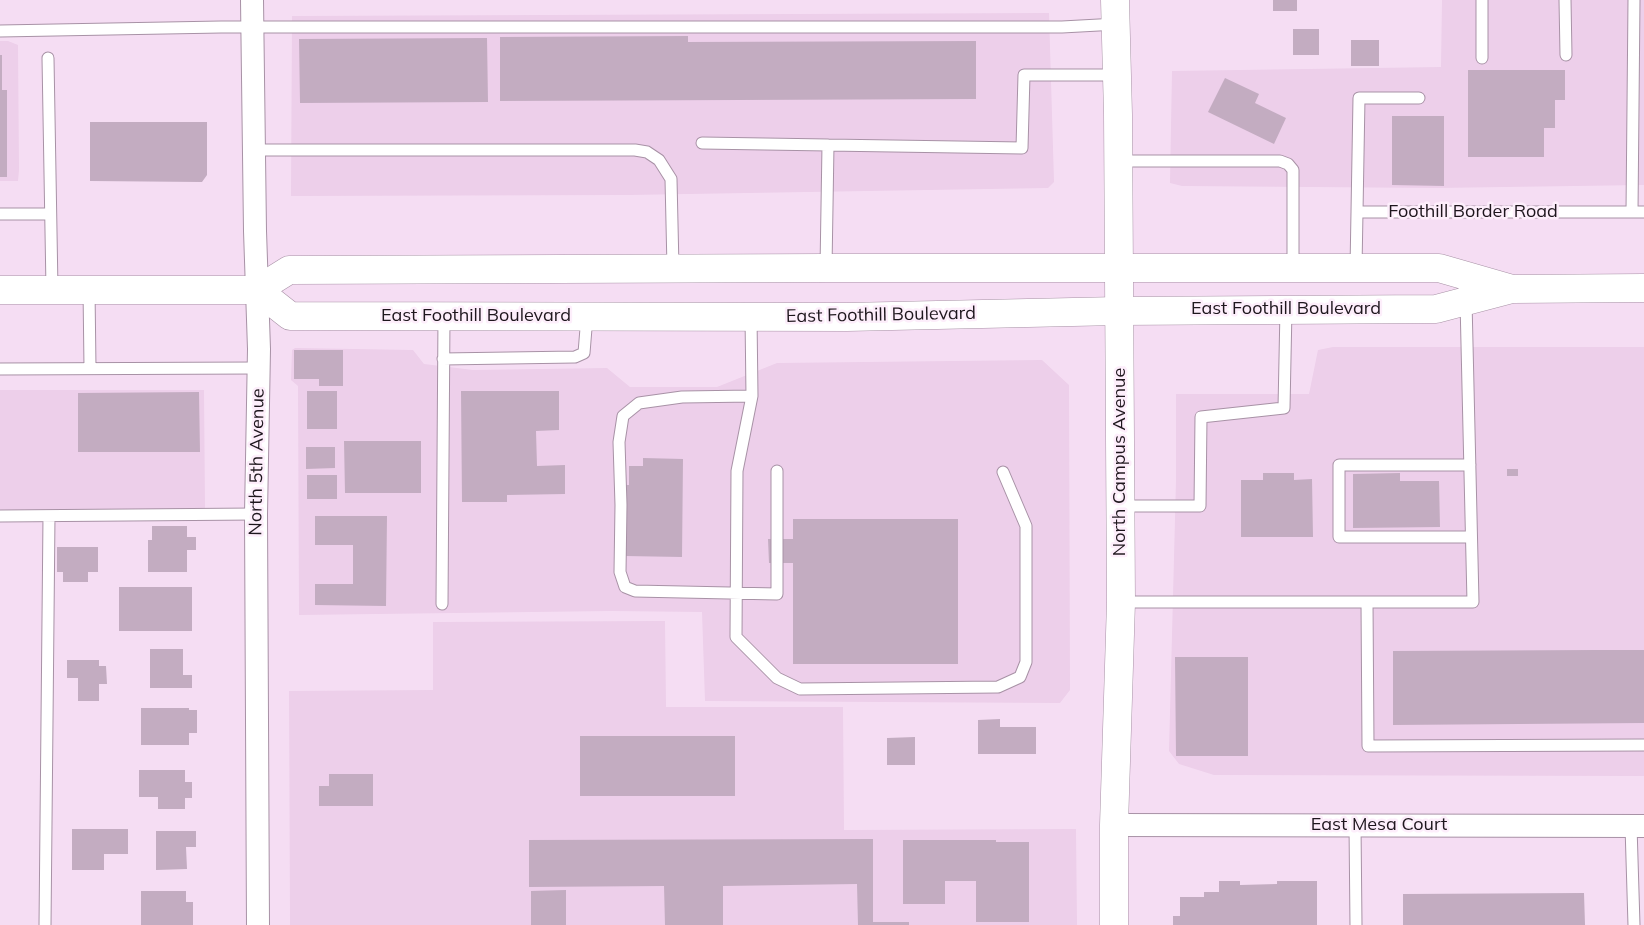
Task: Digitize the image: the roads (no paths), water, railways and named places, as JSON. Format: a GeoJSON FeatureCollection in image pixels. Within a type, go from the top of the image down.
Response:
{"type":"FeatureCollection","features":[{"type":"Feature","properties":{"kind":"main road","name":"North Campus Avenue"},"geometry":{"type":"LineString","coordinates":[[1114,925],[1114,825],[1121,602],[1116,12]]}},
{"type":"Feature","properties":{"kind":"main road","name":"East Foothill Boulevard"},"geometry":{"type":"LineString","coordinates":[[1512,289],[1439,268],[673,268],[289,270],[257,290],[290,316],[857,316],[1118,311],[1436,309],[1512,289],[1644,288]]}},
{"type":"Feature","properties":{"kind":"main road"},"geometry":{"type":"LineString","coordinates":[[0,290],[257,290]]}},
{"type":"Feature","properties":{"kind":"street","name":"North 5th Avenue"},"geometry":{"type":"LineString","coordinates":[[252,0],[258,368],[256,514],[258,925]]}},
{"type":"Feature","properties":{"kind":"street","name":"East Mesa Court"},"geometry":{"type":"LineString","coordinates":[[1114,825],[1637,826]]}},
{"type":"Feature","properties":{"kind":"lane"},"geometry":{"type":"LineString","coordinates":[[1482,0],[1482,58]]}},
{"type":"Feature","properties":{"kind":"lane"},"geometry":{"type":"LineString","coordinates":[[1565,0],[1566,55]]}},
{"type":"Feature","properties":{"kind":"lane"},"geometry":{"type":"LineString","coordinates":[[1634,0],[1638,212]]}},
{"type":"Feature","properties":{"kind":"lane"},"geometry":{"type":"LineString","coordinates":[[0,31],[252,27],[1062,27],[1116,12]]}},
{"type":"Feature","properties":{"kind":"lane"},"geometry":{"type":"LineString","coordinates":[[48,58],[52,289]]}},
{"type":"Feature","properties":{"kind":"lane"},"geometry":{"type":"LineString","coordinates":[[702,143],[1022,148],[1024,74],[1117,74]]}},
{"type":"Feature","properties":{"kind":"lane"},"geometry":{"type":"LineString","coordinates":[[1356,268],[1359,98],[1419,98]]}},
{"type":"Feature","properties":{"kind":"lane"},"geometry":{"type":"LineString","coordinates":[[826,268],[828,145]]}},
{"type":"Feature","properties":{"kind":"lane"},"geometry":{"type":"LineString","coordinates":[[254,150],[635,150],[647,152],[659,160],[671,179],[673,268]]}},
{"type":"Feature","properties":{"kind":"lane"},"geometry":{"type":"LineString","coordinates":[[1118,161],[1280,161],[1288,164],[1293,170],[1293,268]]}},
{"type":"Feature","properties":{"kind":"lane","name":"Foothill Border Road"},"geometry":{"type":"LineString","coordinates":[[1357,212],[1638,212]]}},
{"type":"Feature","properties":{"kind":"lane"},"geometry":{"type":"LineString","coordinates":[[0,214],[50,214]]}},
{"type":"Feature","properties":{"kind":"lane"},"geometry":{"type":"LineString","coordinates":[[89,289],[90,368]]}},
{"type":"Feature","properties":{"kind":"lane"},"geometry":{"type":"LineString","coordinates":[[1121,602],[1473,602],[1466,301]]}},
{"type":"Feature","properties":{"kind":"lane"},"geometry":{"type":"LineString","coordinates":[[1120,506],[1200,506],[1201,417],[1284,408],[1286,309]]}},
{"type":"Feature","properties":{"kind":"lane"},"geometry":{"type":"LineString","coordinates":[[442,604],[444,316]]}},
{"type":"Feature","properties":{"kind":"lane"},"geometry":{"type":"LineString","coordinates":[[444,359],[575,357],[584,353],[587,316]]}},
{"type":"Feature","properties":{"kind":"lane"},"geometry":{"type":"LineString","coordinates":[[751,316],[752,396],[737,471],[736,637],[777,678],[800,689],[998,687],[1020,677],[1026,662],[1026,526],[1003,472]]}},
{"type":"Feature","properties":{"kind":"lane"},"geometry":{"type":"LineString","coordinates":[[0,369],[258,368]]}},
{"type":"Feature","properties":{"kind":"lane"},"geometry":{"type":"LineString","coordinates":[[752,396],[682,396],[639,402],[623,416],[619,442],[621,505],[620,572],[625,587],[635,591],[777,594],[777,471]]}},
{"type":"Feature","properties":{"kind":"lane"},"geometry":{"type":"LineString","coordinates":[[1470,465],[1339,465],[1339,537],[1472,537]]}},
{"type":"Feature","properties":{"kind":"lane"},"geometry":{"type":"LineString","coordinates":[[0,516],[256,514]]}},
{"type":"Feature","properties":{"kind":"lane"},"geometry":{"type":"LineString","coordinates":[[45,925],[49,516]]}},
{"type":"Feature","properties":{"kind":"lane"},"geometry":{"type":"LineString","coordinates":[[1367,602],[1368,746],[1644,745]]}},
{"type":"Feature","properties":{"kind":"lane"},"geometry":{"type":"LineString","coordinates":[[1355,825],[1356,925]]}},
{"type":"Feature","properties":{"kind":"lane"},"geometry":{"type":"LineString","coordinates":[[1634,925],[1637,826]]}}]}
